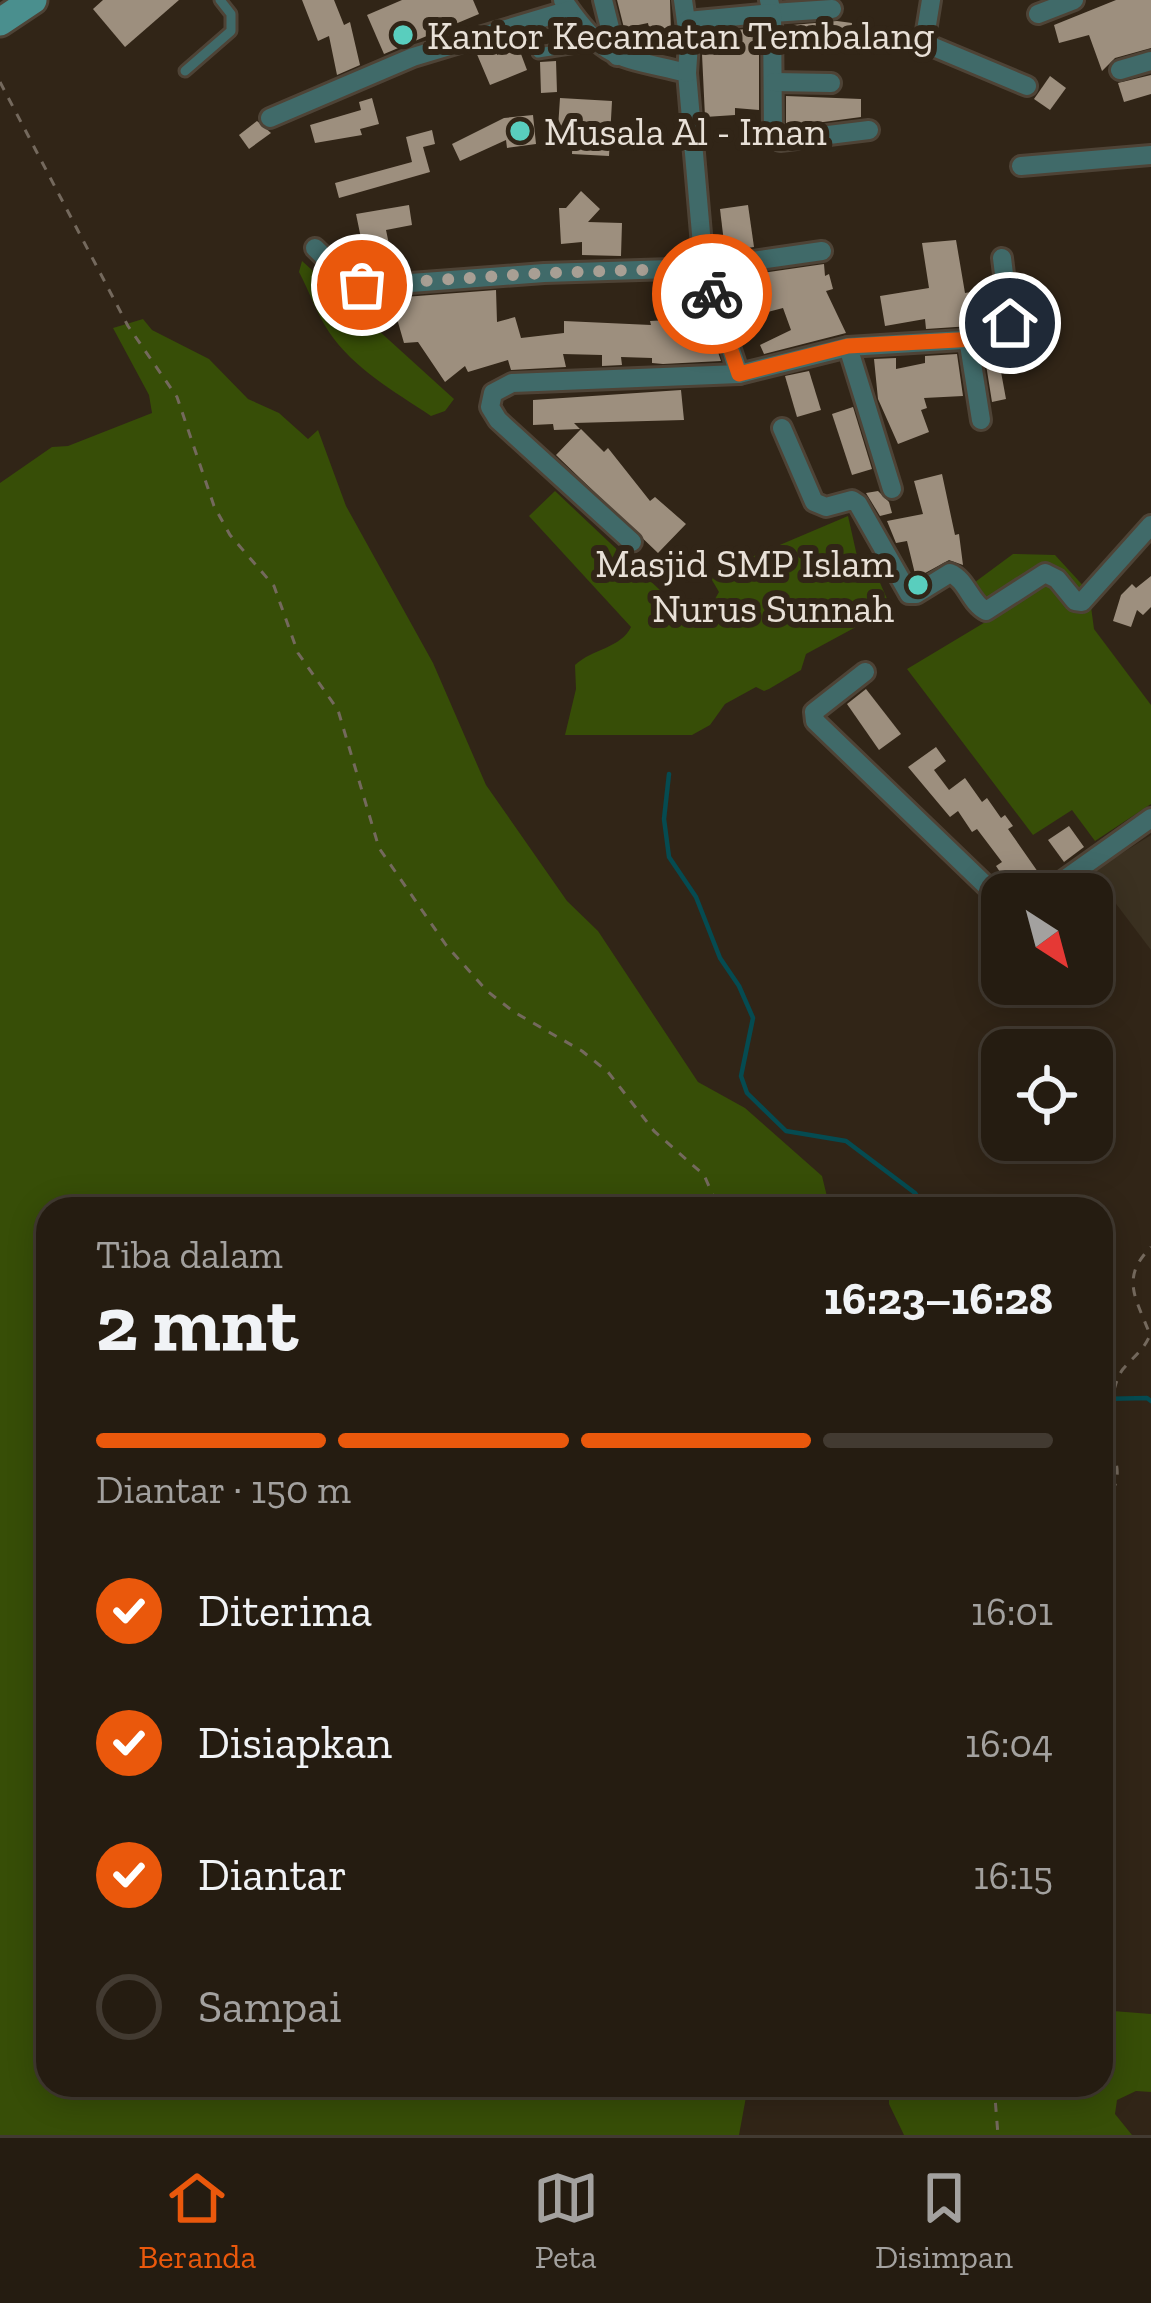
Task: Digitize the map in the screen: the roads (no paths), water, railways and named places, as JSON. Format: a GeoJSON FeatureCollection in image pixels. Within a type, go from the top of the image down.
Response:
{"type":"FeatureCollection","features":[{"type":"Feature","properties":{"kind":"main road"},"geometry":{"type":"LineString","coordinates":[[0,22],[33,0]]}},
{"type":"Feature","properties":{"kind":"street"},"geometry":{"type":"LineString","coordinates":[[603,0],[617,56]]}},
{"type":"Feature","properties":{"kind":"street"},"geometry":{"type":"LineString","coordinates":[[682,0],[704,268],[739,374]]}},
{"type":"Feature","properties":{"kind":"street"},"geometry":{"type":"LineString","coordinates":[[932,0],[925,37],[928,45],[1027,86]]}},
{"type":"Feature","properties":{"kind":"street"},"geometry":{"type":"LineString","coordinates":[[1038,14],[1074,0]]}},
{"type":"Feature","properties":{"kind":"street"},"geometry":{"type":"LineString","coordinates":[[270,118],[413,57],[566,5],[595,44],[617,56],[687,73]]}},
{"type":"Feature","properties":{"kind":"street"},"geometry":{"type":"LineString","coordinates":[[687,21],[770,7],[832,9]]}},
{"type":"Feature","properties":{"kind":"street"},"geometry":{"type":"LineString","coordinates":[[770,7],[773,132],[780,141],[869,130]]}},
{"type":"Feature","properties":{"kind":"street"},"geometry":{"type":"LineString","coordinates":[[1120,70],[1151,61]]}},
{"type":"Feature","properties":{"kind":"street"},"geometry":{"type":"LineString","coordinates":[[774,82],[831,83]]}},
{"type":"Feature","properties":{"kind":"street"},"geometry":{"type":"LineString","coordinates":[[1021,166],[1151,155]]}},
{"type":"Feature","properties":{"kind":"street"},"geometry":{"type":"LineString","coordinates":[[315,248],[348,280],[371,286],[544,273],[704,268],[822,251]]}},
{"type":"Feature","properties":{"kind":"street"},"geometry":{"type":"LineString","coordinates":[[632,542],[498,420],[490,407],[493,393],[512,382],[739,374],[848,346],[994,338],[1005,333],[1010,323],[1002,257]]}},
{"type":"Feature","properties":{"kind":"street"},"geometry":{"type":"LineString","coordinates":[[968,338],[981,420]]}},
{"type":"Feature","properties":{"kind":"street"},"geometry":{"type":"LineString","coordinates":[[848,346],[892,489]]}},
{"type":"Feature","properties":{"kind":"street"},"geometry":{"type":"LineString","coordinates":[[782,428],[814,502],[826,507],[852,500],[858,504],[909,594],[950,573],[957,575],[986,611],[1045,573],[1082,602],[1151,525]]}},
{"type":"Feature","properties":{"kind":"street"},"geometry":{"type":"LineString","coordinates":[[865,672],[814,712],[815,722],[981,881]]}},
{"type":"Feature","properties":{"kind":"street"},"geometry":{"type":"LineString","coordinates":[[1074,873],[1151,818]]}},
{"type":"Feature","properties":{"kind":"lane"},"geometry":{"type":"LineString","coordinates":[[185,71],[231,31],[231,14],[220,0]]}},
{"type":"Feature","properties":{"kind":"lane"},"geometry":{"type":"LineString","coordinates":[[538,53],[595,44]]}},
{"type":"Feature","properties":{"kind":"waterway"},"geometry":{"type":"LineString","coordinates":[[669,774],[664,819],[669,857],[696,897],[720,958],[753,1018],[741,1076],[747,1093],[786,1131],[846,1141],[918,1197]]}},
{"type":"Feature","properties":{"kind":"waterway"},"geometry":{"type":"LineString","coordinates":[[1113,1399],[1151,1401]]}},
{"type":"Feature","properties":{"kind":"place","name":"Kantor Kecamatan Tembalang"},"geometry":{"type":"Point","coordinates":[403,35]}},
{"type":"Feature","properties":{"kind":"place","name":"Musala Al - Iman"},"geometry":{"type":"Point","coordinates":[520,131]}},
{"type":"Feature","properties":{"kind":"place","name":"Masjid SMP Islam Nurus Sunnah"},"geometry":{"type":"Point","coordinates":[918,585]}}]}
